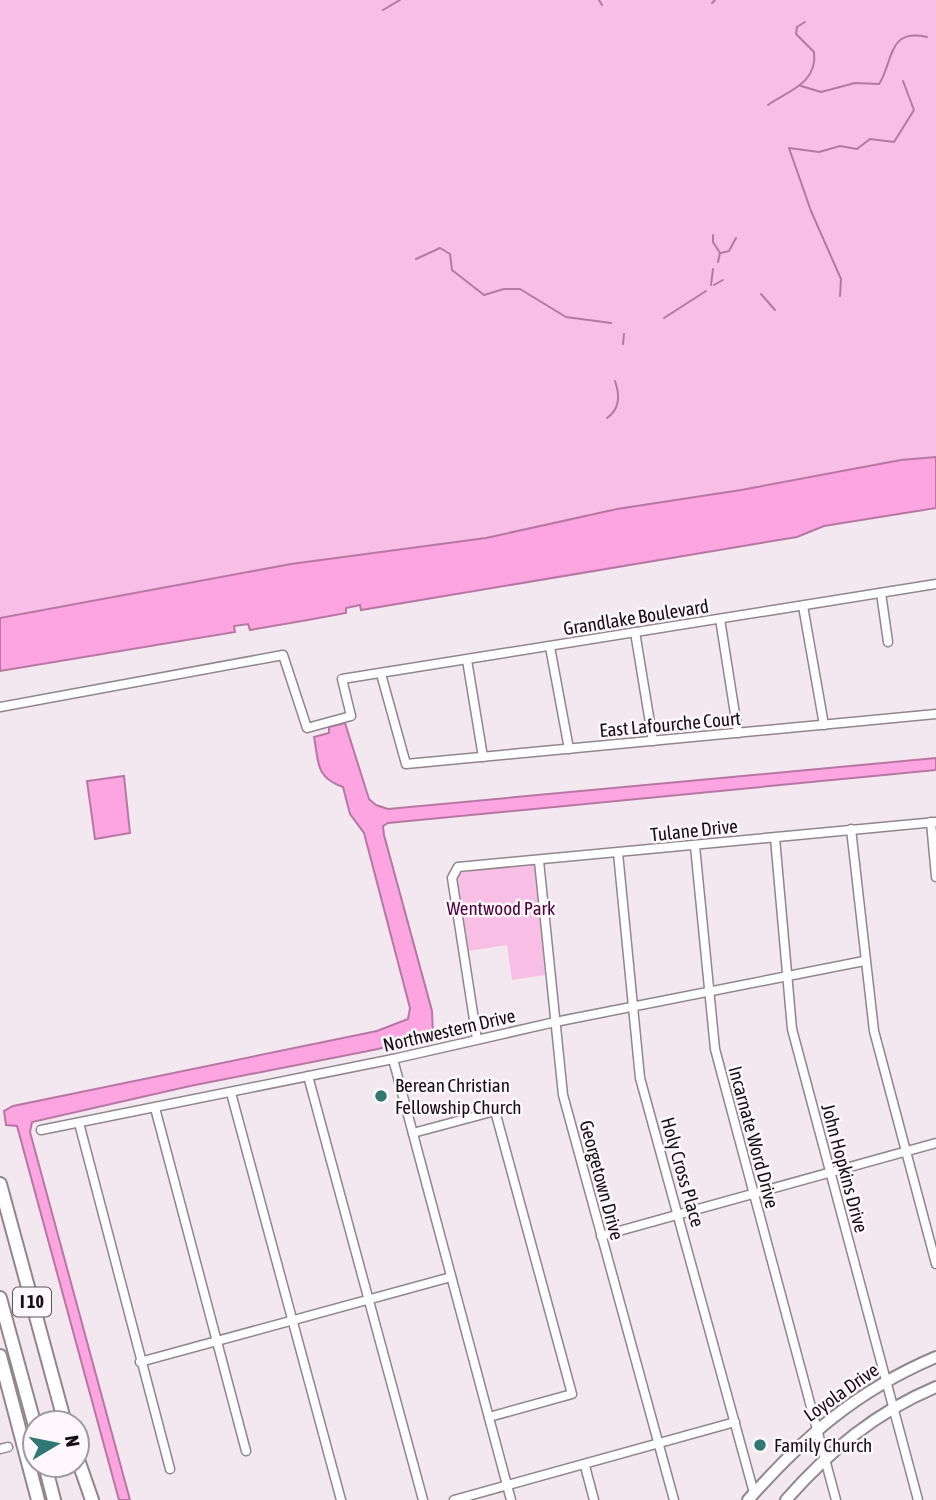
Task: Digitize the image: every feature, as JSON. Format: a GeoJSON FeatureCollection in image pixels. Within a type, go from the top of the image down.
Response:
{"type":"FeatureCollection","features":[{"type":"Feature","properties":{"kind":"highway","name":"I 10"},"geometry":{"type":"LineString","coordinates":[[0,1184],[61,1409]]}},
{"type":"Feature","properties":{"kind":"highway","name":"I 10"},"geometry":{"type":"LineString","coordinates":[[0,1298],[30,1409]]}},
{"type":"Feature","properties":{"kind":"highway"},"geometry":{"type":"LineString","coordinates":[[0,1356],[38,1500]]}},
{"type":"Feature","properties":{"kind":"highway"},"geometry":{"type":"LineString","coordinates":[[49,1479],[54,1500]]}},
{"type":"Feature","properties":{"kind":"highway"},"geometry":{"type":"LineString","coordinates":[[79,1479],[84,1500]]}},
{"type":"Feature","properties":{"kind":"highway"},"geometry":{"type":"LineString","coordinates":[[85,1479],[92,1500]]}},
{"type":"Feature","properties":{"kind":"main road","name":"Loyola Drive"},"geometry":{"type":"LineString","coordinates":[[753,1498],[817,1429],[885,1381],[936,1357]]}},
{"type":"Feature","properties":{"kind":"main road"},"geometry":{"type":"LineString","coordinates":[[786,1500],[825,1459],[865,1426],[893,1408],[936,1387]]}},
{"type":"Feature","properties":{"kind":"street","name":"Grandlake Boulevard"},"geometry":{"type":"LineString","coordinates":[[0,707],[283,654],[307,728],[351,716],[342,679],[936,584]]}},
{"type":"Feature","properties":{"kind":"street"},"geometry":{"type":"LineString","coordinates":[[881,593],[888,642]]}},
{"type":"Feature","properties":{"kind":"street"},"geometry":{"type":"LineString","coordinates":[[803,606],[824,725]]}},
{"type":"Feature","properties":{"kind":"street"},"geometry":{"type":"LineString","coordinates":[[720,619],[738,733]]}},
{"type":"Feature","properties":{"kind":"street"},"geometry":{"type":"LineString","coordinates":[[635,632],[653,741]]}},
{"type":"Feature","properties":{"kind":"street"},"geometry":{"type":"LineString","coordinates":[[550,647],[569,749]]}},
{"type":"Feature","properties":{"kind":"street"},"geometry":{"type":"LineString","coordinates":[[467,660],[483,757]]}},
{"type":"Feature","properties":{"kind":"street","name":"East Lafourche Court"},"geometry":{"type":"LineString","coordinates":[[381,674],[406,764],[936,714]]}},
{"type":"Feature","properties":{"kind":"street"},"geometry":{"type":"LineString","coordinates":[[933,822],[936,877]]}},
{"type":"Feature","properties":{"kind":"street","name":"Tulane Drive"},"geometry":{"type":"LineString","coordinates":[[477,1039],[452,878],[455,869],[933,822]]}},
{"type":"Feature","properties":{"kind":"street"},"geometry":{"type":"LineString","coordinates":[[852,830],[864,961],[874,1031],[906,1152],[932,1229],[936,1264]]}},
{"type":"Feature","properties":{"kind":"street","name":"John Hopkins Drive"},"geometry":{"type":"LineString","coordinates":[[775,838],[792,1029],[918,1500]]}},
{"type":"Feature","properties":{"kind":"street","name":"Incarnate Word Drive"},"geometry":{"type":"LineString","coordinates":[[695,846],[715,1049],[825,1459]]}},
{"type":"Feature","properties":{"kind":"street","name":"Holy Cross Place"},"geometry":{"type":"LineString","coordinates":[[618,853],[640,1079],[679,1215],[753,1498]]}},
{"type":"Feature","properties":{"kind":"street","name":"Georgetown Drive"},"geometry":{"type":"LineString","coordinates":[[540,861],[563,1095],[674,1500]]}},
{"type":"Feature","properties":{"kind":"street","name":"Northwestern Drive"},"geometry":{"type":"LineString","coordinates":[[41,1130],[393,1059],[555,1022],[864,961]]}},
{"type":"Feature","properties":{"kind":"street"},"geometry":{"type":"LineString","coordinates":[[393,1059],[511,1500]]}},
{"type":"Feature","properties":{"kind":"street"},"geometry":{"type":"LineString","coordinates":[[308,1076],[423,1500]]}},
{"type":"Feature","properties":{"kind":"street"},"geometry":{"type":"LineString","coordinates":[[231,1093],[341,1500]]}},
{"type":"Feature","properties":{"kind":"street"},"geometry":{"type":"LineString","coordinates":[[155,1108],[246,1451]]}},
{"type":"Feature","properties":{"kind":"street"},"geometry":{"type":"LineString","coordinates":[[413,1133],[495,1111],[572,1394],[489,1417]]}},
{"type":"Feature","properties":{"kind":"street"},"geometry":{"type":"LineString","coordinates":[[79,1123],[170,1469]]}},
{"type":"Feature","properties":{"kind":"street"},"geometry":{"type":"LineString","coordinates":[[601,1236],[936,1143]]}},
{"type":"Feature","properties":{"kind":"street"},"geometry":{"type":"LineString","coordinates":[[140,1362],[293,1318],[451,1278]]}},
{"type":"Feature","properties":{"kind":"street"},"geometry":{"type":"LineString","coordinates":[[454,1500],[735,1423]]}},
{"type":"Feature","properties":{"kind":"street"},"geometry":{"type":"LineString","coordinates":[[825,1459],[836,1500]]}},
{"type":"Feature","properties":{"kind":"street"},"geometry":{"type":"LineString","coordinates":[[585,1466],[594,1500]]}},
{"type":"Feature","properties":{"kind":"green space"},"geometry":{"type":"Polygon","coordinates":[[[0,0],[936,0],[936,457],[901,460],[741,490],[617,509],[486,538],[291,564],[0,618],[0,0]]]}},
{"type":"Feature","properties":{"kind":"green space","name":"Wentwood Park"},"geometry":{"type":"Polygon","coordinates":[[[535,863],[545,975],[512,980],[507,945],[468,951],[456,873],[535,863]]]}},
{"type":"Feature","properties":{"kind":"shaded area"},"geometry":{"type":"Polygon","coordinates":[[[936,457],[936,508],[824,526],[797,537],[361,610],[360,605],[346,608],[346,613],[250,630],[248,624],[234,626],[235,632],[0,671],[0,618],[291,564],[486,538],[617,509],[741,490],[901,460],[936,457]]]}},
{"type":"Feature","properties":{"kind":"shaded area"},"geometry":{"type":"Polygon","coordinates":[[[345,723],[369,799],[388,809],[936,758],[936,770],[388,823],[383,826],[384,835],[432,1011],[433,1034],[378,1049],[190,1086],[32,1122],[30,1132],[130,1500],[119,1500],[17,1126],[6,1125],[4,1111],[13,1106],[377,1031],[408,1019],[410,1008],[364,833],[350,814],[343,787],[327,779],[318,762],[314,737],[329,733],[329,727],[345,723]]]}},
{"type":"Feature","properties":{"kind":"shaded area"},"geometry":{"type":"Polygon","coordinates":[[[124,776],[130,833],[95,839],[87,781],[124,776]]]}},
{"type":"Feature","properties":{"kind":"waterway"},"geometry":{"type":"LineString","coordinates":[[383,10],[400,0]]}},
{"type":"Feature","properties":{"kind":"waterway"},"geometry":{"type":"LineString","coordinates":[[599,0],[602,5]]}},
{"type":"Feature","properties":{"kind":"waterway"},"geometry":{"type":"LineString","coordinates":[[712,3],[715,0]]}},
{"type":"Feature","properties":{"kind":"waterway"},"geometry":{"type":"LineString","coordinates":[[768,105],[800,85],[811,71],[814,52],[796,34],[797,27],[805,22]]}},
{"type":"Feature","properties":{"kind":"waterway"},"geometry":{"type":"LineString","coordinates":[[801,86],[821,92],[855,83],[879,84],[898,42],[914,35],[927,37]]}},
{"type":"Feature","properties":{"kind":"waterway"},"geometry":{"type":"LineString","coordinates":[[840,296],[841,279],[811,211],[789,148],[819,152],[840,146],[857,149],[870,139],[894,142],[914,110],[903,81]]}},
{"type":"Feature","properties":{"kind":"waterway"},"geometry":{"type":"LineString","coordinates":[[713,235],[713,242],[720,253],[718,262]]}},
{"type":"Feature","properties":{"kind":"waterway"},"geometry":{"type":"LineString","coordinates":[[721,253],[729,251],[736,238]]}},
{"type":"Feature","properties":{"kind":"waterway"},"geometry":{"type":"LineString","coordinates":[[416,259],[440,248],[450,254],[452,270],[484,295],[504,289],[520,289],[566,317],[611,323]]}},
{"type":"Feature","properties":{"kind":"waterway"},"geometry":{"type":"LineString","coordinates":[[711,285],[713,269]]}},
{"type":"Feature","properties":{"kind":"waterway"},"geometry":{"type":"LineString","coordinates":[[714,285],[723,280]]}},
{"type":"Feature","properties":{"kind":"waterway"},"geometry":{"type":"LineString","coordinates":[[664,318],[706,291]]}},
{"type":"Feature","properties":{"kind":"waterway"},"geometry":{"type":"LineString","coordinates":[[761,294],[775,310]]}},
{"type":"Feature","properties":{"kind":"waterway"},"geometry":{"type":"LineString","coordinates":[[623,344],[624,334]]}},
{"type":"Feature","properties":{"kind":"waterway"},"geometry":{"type":"LineString","coordinates":[[607,418],[618,401],[615,381]]}},
{"type":"Feature","properties":{"kind":"place","name":"Berean Christian Fellowship Church"},"geometry":{"type":"Point","coordinates":[381,1096]}},
{"type":"Feature","properties":{"kind":"place","name":"Family Church"},"geometry":{"type":"Point","coordinates":[760,1445]}}]}
